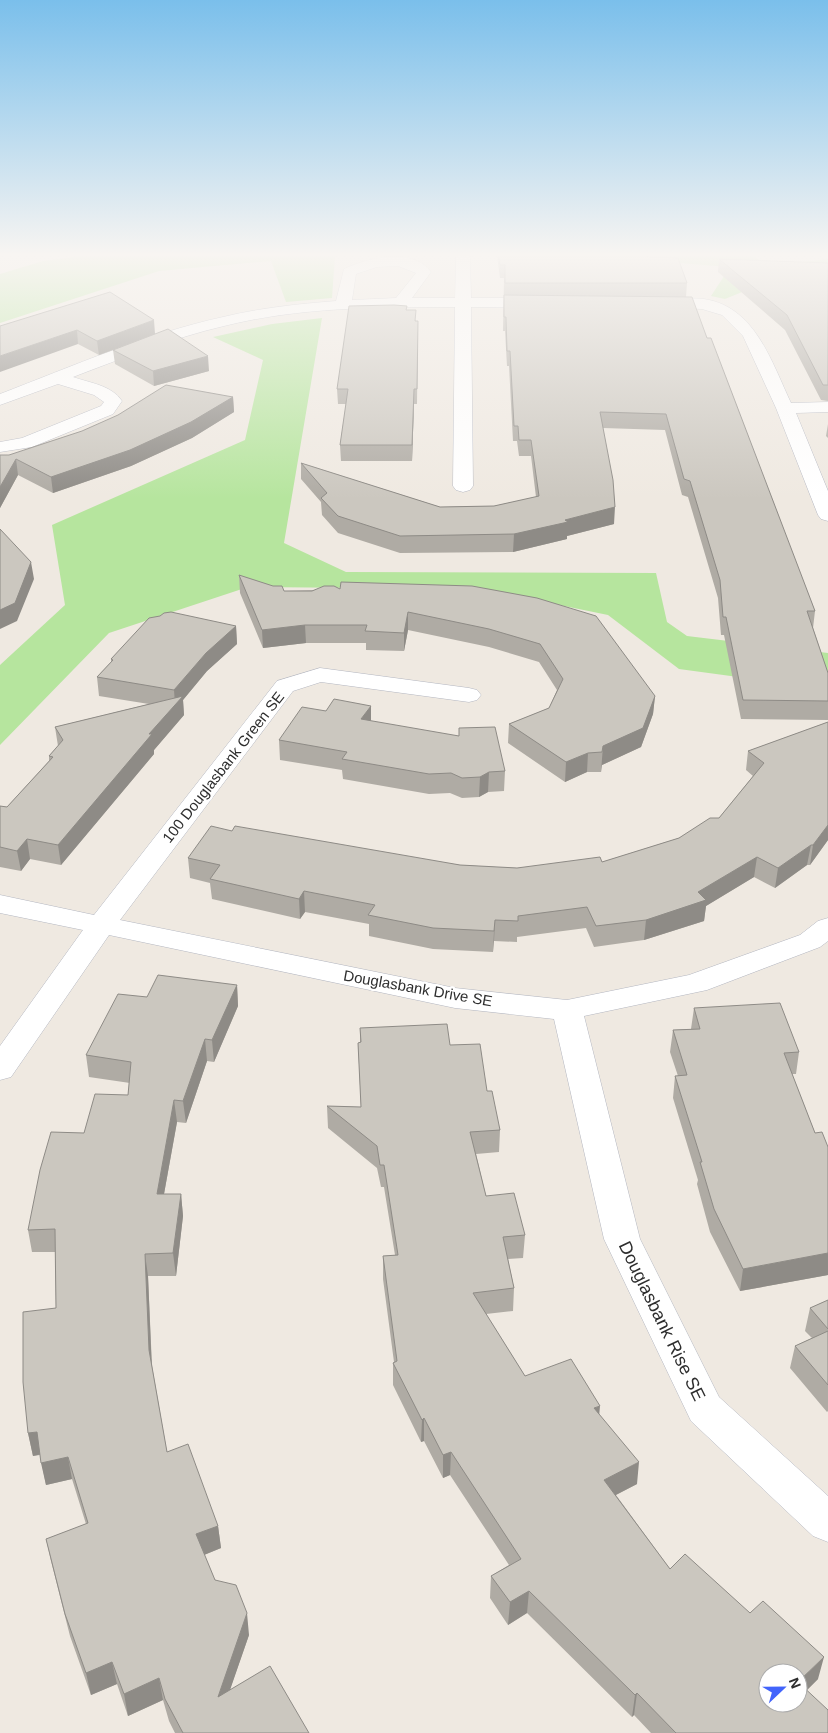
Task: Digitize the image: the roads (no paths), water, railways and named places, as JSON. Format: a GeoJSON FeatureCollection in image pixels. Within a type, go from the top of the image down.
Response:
{"type":"FeatureCollection","features":[{"type":"Feature","properties":{"kind":"street"},"geometry":{"type":"LineString","coordinates":[[0,400],[168,337]]}},
{"type":"Feature","properties":{"kind":"street"},"geometry":{"type":"LineString","coordinates":[[462,337],[463,486]]}},
{"type":"Feature","properties":{"kind":"street"},"geometry":{"type":"LineString","coordinates":[[751,337],[785,408],[828,515]]}},
{"type":"Feature","properties":{"kind":"street"},"geometry":{"type":"LineString","coordinates":[[0,447],[26,443],[107,410],[113,401],[100,391],[57,378]]}},
{"type":"Feature","properties":{"kind":"street"},"geometry":{"type":"LineString","coordinates":[[785,408],[828,407]]}},
{"type":"Feature","properties":{"kind":"street","name":"100 Douglasbank Green SE"},"geometry":{"type":"LineString","coordinates":[[102,924],[286,686],[320,675],[469,695]]}},
{"type":"Feature","properties":{"kind":"street","name":"Douglasbank Drive SE"},"geometry":{"type":"LineString","coordinates":[[0,904],[454,998],[567,1010],[696,983],[810,941],[828,927]]}},
{"type":"Feature","properties":{"kind":"street"},"geometry":{"type":"LineString","coordinates":[[0,1069],[102,924]]}},
{"type":"Feature","properties":{"kind":"street","name":"Douglasbank Rise SE"},"geometry":{"type":"LineString","coordinates":[[567,1010],[622,1239],[704,1409],[828,1523]]}}]}
